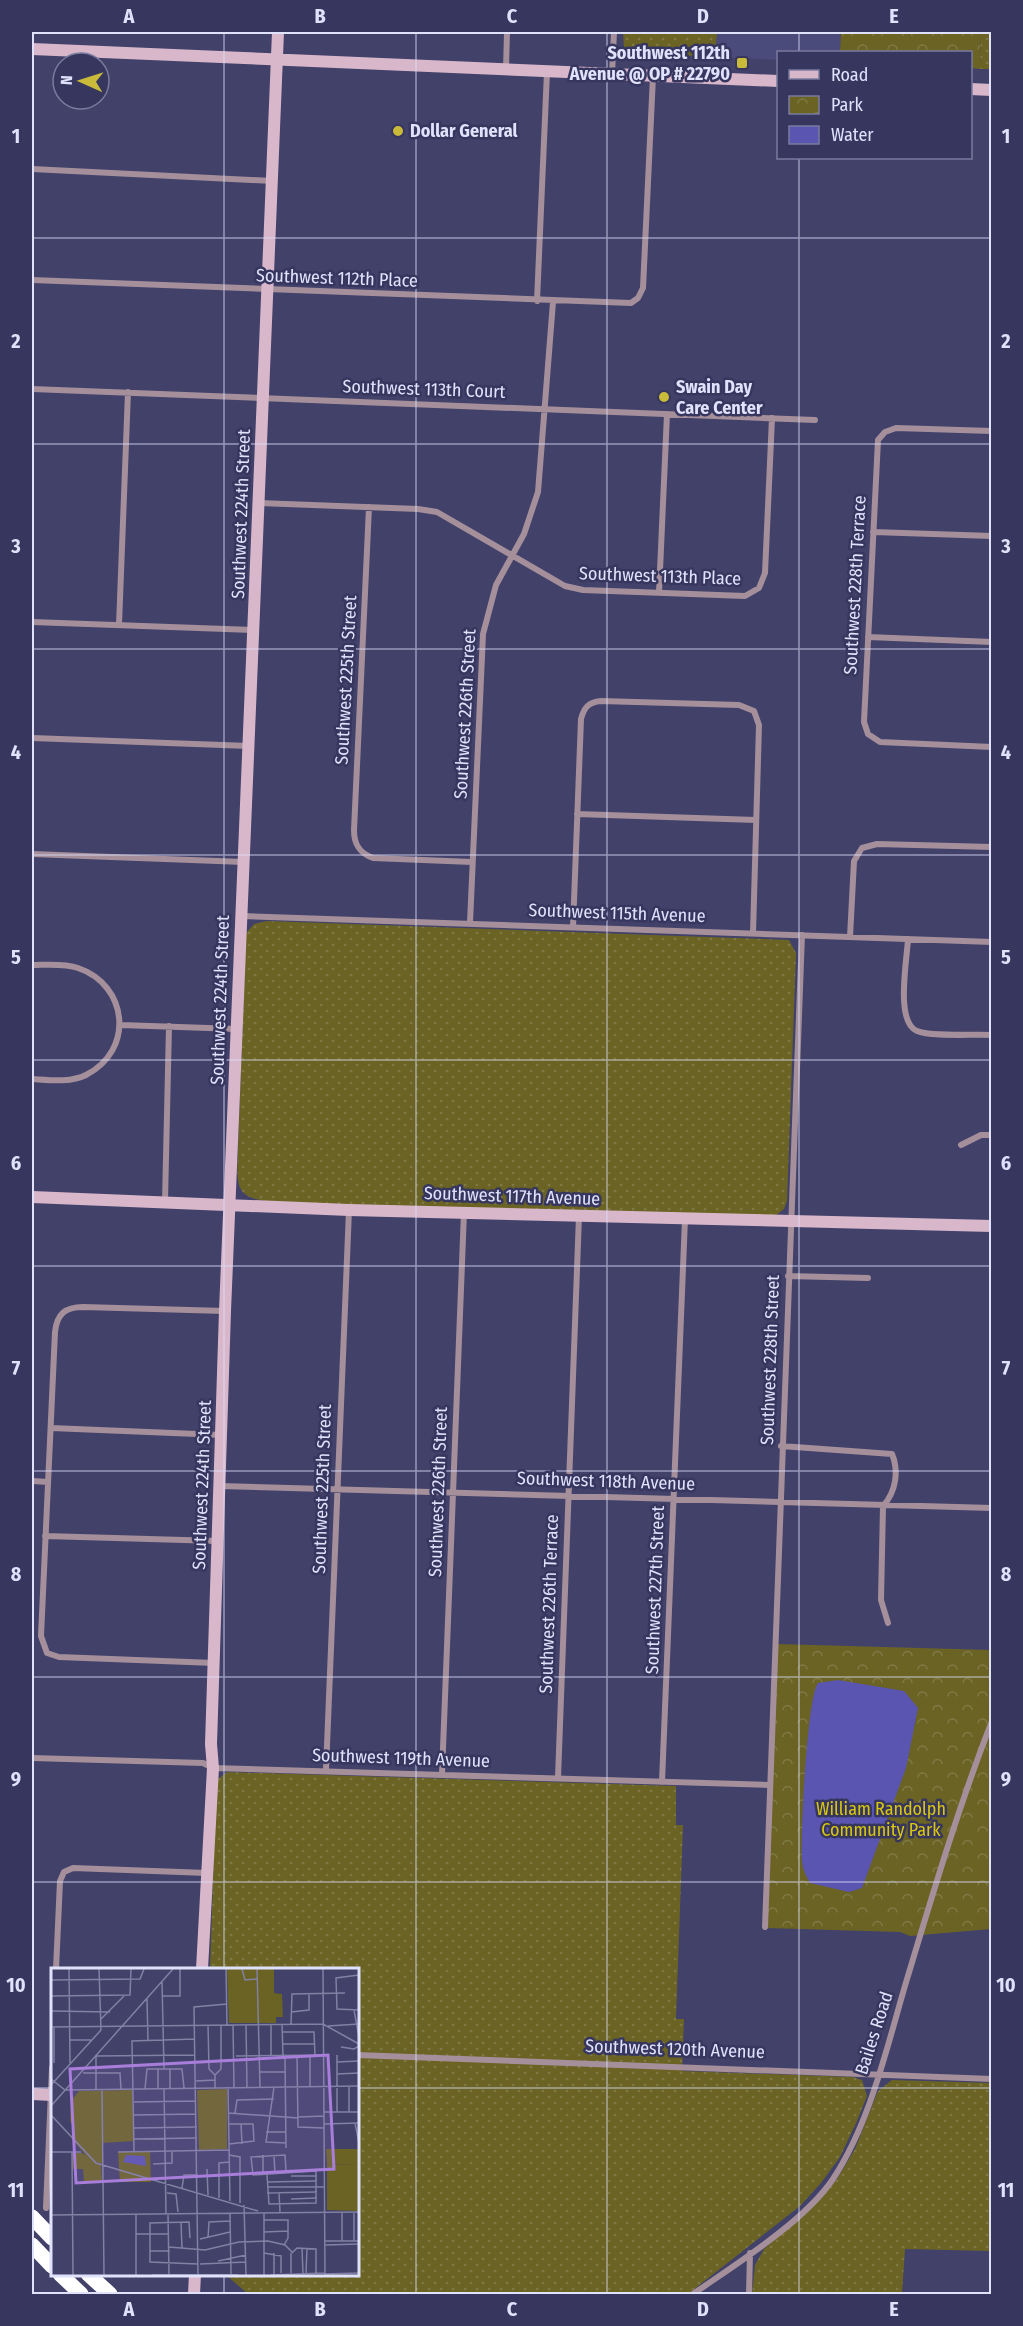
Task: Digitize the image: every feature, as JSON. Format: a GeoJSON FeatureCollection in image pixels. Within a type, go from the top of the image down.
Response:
{"type":"FeatureCollection","features":[{"type":"Feature","properties":{"kind":"highway"},"geometry":{"type":"LineString","coordinates":[[32,2217],[51,2237]]}},
{"type":"Feature","properties":{"kind":"highway"},"geometry":{"type":"LineString","coordinates":[[32,2246],[51,2265]]}},
{"type":"Feature","properties":{"kind":"highway"},"geometry":{"type":"LineString","coordinates":[[89,2275],[110,2295]]}},
{"type":"Feature","properties":{"kind":"highway"},"geometry":{"type":"LineString","coordinates":[[64,2278],[81,2295]]}},
{"type":"Feature","properties":{"kind":"highway"},"geometry":{"type":"LineString","coordinates":[[64,2278],[95,2295]]}},
{"type":"Feature","properties":{"kind":"street","name":"Southwest 224th Street"},"geometry":{"type":"LineString","coordinates":[[202,1968],[213,1768],[225,1311],[278,32]]}},
{"type":"Feature","properties":{"kind":"street"},"geometry":{"type":"LineString","coordinates":[[506,70],[507,32]]}},
{"type":"Feature","properties":{"kind":"street"},"geometry":{"type":"LineString","coordinates":[[612,74],[614,32]]}},
{"type":"Feature","properties":{"kind":"street"},"geometry":{"type":"LineString","coordinates":[[32,49],[777,81]]}},
{"type":"Feature","properties":{"kind":"street"},"geometry":{"type":"LineString","coordinates":[[537,302],[547,72]]}},
{"type":"Feature","properties":{"kind":"street","name":"Southwest 112th Place"},"geometry":{"type":"LineString","coordinates":[[32,280],[537,302],[632,303],[638,298],[643,288],[653,76]]}},
{"type":"Feature","properties":{"kind":"street"},"geometry":{"type":"LineString","coordinates":[[972,89],[992,90]]}},
{"type":"Feature","properties":{"kind":"street"},"geometry":{"type":"LineString","coordinates":[[32,169],[272,181]]}},
{"type":"Feature","properties":{"kind":"street","name":"Southwest 226th Street"},"geometry":{"type":"LineString","coordinates":[[470,923],[483,634],[496,585],[528,524],[538,492],[553,302]]}},
{"type":"Feature","properties":{"kind":"street","name":"Southwest 113th Court"},"geometry":{"type":"LineString","coordinates":[[32,389],[814,420]]}},
{"type":"Feature","properties":{"kind":"street"},"geometry":{"type":"LineString","coordinates":[[119,625],[128,392]]}},
{"type":"Feature","properties":{"kind":"street"},"geometry":{"type":"LineString","coordinates":[[659,593],[667,414]]}},
{"type":"Feature","properties":{"kind":"street","name":"Southwest 113th Place"},"geometry":{"type":"LineString","coordinates":[[259,503],[437,512],[458,522],[512,557],[565,586],[742,596],[756,591],[762,582],[766,566],[772,418]]}},
{"type":"Feature","properties":{"kind":"street","name":"Southwest 228th Terrace"},"geometry":{"type":"LineString","coordinates":[[992,431],[896,428],[887,431],[879,438],[876,448],[864,725],[866,732],[876,741],[992,747]]}},
{"type":"Feature","properties":{"kind":"street","name":"Southwest 225th Street"},"geometry":{"type":"LineString","coordinates":[[369,507],[355,843],[361,852],[380,859],[472,862]]}},
{"type":"Feature","properties":{"kind":"street"},"geometry":{"type":"LineString","coordinates":[[873,532],[992,536]]}},
{"type":"Feature","properties":{"kind":"street"},"geometry":{"type":"LineString","coordinates":[[32,622],[254,630]]}},
{"type":"Feature","properties":{"kind":"street"},"geometry":{"type":"LineString","coordinates":[[868,638],[992,642]]}},
{"type":"Feature","properties":{"kind":"street"},"geometry":{"type":"LineString","coordinates":[[573,927],[581,719],[590,703],[601,701],[739,705],[754,711],[759,725],[753,933]]}},
{"type":"Feature","properties":{"kind":"street"},"geometry":{"type":"LineString","coordinates":[[32,738],[249,746]]}},
{"type":"Feature","properties":{"kind":"street"},"geometry":{"type":"LineString","coordinates":[[577,814],[756,820]]}},
{"type":"Feature","properties":{"kind":"street"},"geometry":{"type":"LineString","coordinates":[[850,937],[854,861],[860,850],[877,844],[992,847]]}},
{"type":"Feature","properties":{"kind":"street"},"geometry":{"type":"LineString","coordinates":[[32,854],[244,862]]}},
{"type":"Feature","properties":{"kind":"street","name":"Southwest 115th Avenue"},"geometry":{"type":"LineString","coordinates":[[242,916],[992,942]]}},
{"type":"Feature","properties":{"kind":"street","name":"Southwest 228th Street"},"geometry":{"type":"LineString","coordinates":[[765,1927],[781,1446],[802,935]]}},
{"type":"Feature","properties":{"kind":"street"},"geometry":{"type":"LineString","coordinates":[[908,939],[904,1013],[913,1029],[925,1033],[992,1035]]}},
{"type":"Feature","properties":{"kind":"street"},"geometry":{"type":"LineString","coordinates":[[32,965],[71,966],[90,974],[112,996],[121,1025],[114,1050],[94,1070],[66,1080],[32,1079]]}},
{"type":"Feature","properties":{"kind":"street"},"geometry":{"type":"LineString","coordinates":[[121,1025],[237,1029]]}},
{"type":"Feature","properties":{"kind":"street"},"geometry":{"type":"LineString","coordinates":[[165,1201],[169,1026]]}},
{"type":"Feature","properties":{"kind":"street"},"geometry":{"type":"LineString","coordinates":[[961,1145],[981,1135],[992,1135]]}},
{"type":"Feature","properties":{"kind":"street","name":"Southwest 117th Avenue"},"geometry":{"type":"LineString","coordinates":[[32,1197],[349,1209],[992,1226]]}},
{"type":"Feature","properties":{"kind":"street","name":"Southwest 225th Street"},"geometry":{"type":"LineString","coordinates":[[326,1770],[349,1209]]}},
{"type":"Feature","properties":{"kind":"street","name":"Southwest 226th Street"},"geometry":{"type":"LineString","coordinates":[[442,1774],[464,1212]]}},
{"type":"Feature","properties":{"kind":"street","name":"Southwest 226th Terrace"},"geometry":{"type":"LineString","coordinates":[[558,1778],[579,1215]]}},
{"type":"Feature","properties":{"kind":"street","name":"Southwest 227th Street"},"geometry":{"type":"LineString","coordinates":[[662,1782],[685,1219]]}},
{"type":"Feature","properties":{"kind":"street"},"geometry":{"type":"LineString","coordinates":[[788,1276],[868,1278]]}},
{"type":"Feature","properties":{"kind":"street"},"geometry":{"type":"LineString","coordinates":[[214,1662],[62,1657],[47,1653],[42,1640],[45,1536],[55,1332],[62,1312],[83,1307],[225,1311]]}},
{"type":"Feature","properties":{"kind":"street"},"geometry":{"type":"LineString","coordinates":[[51,1428],[222,1435]]}},
{"type":"Feature","properties":{"kind":"street"},"geometry":{"type":"LineString","coordinates":[[781,1446],[892,1454],[895,1467],[892,1494],[884,1506],[881,1600],[888,1623]]}},
{"type":"Feature","properties":{"kind":"street"},"geometry":{"type":"LineString","coordinates":[[32,1481],[48,1482]]}},
{"type":"Feature","properties":{"kind":"street","name":"Southwest 118th Avenue"},"geometry":{"type":"LineString","coordinates":[[220,1486],[992,1508]]}},
{"type":"Feature","properties":{"kind":"street"},"geometry":{"type":"LineString","coordinates":[[45,1536],[218,1541]]}},
{"type":"Feature","properties":{"kind":"street","name":"Bailes Road"},"geometry":{"type":"LineString","coordinates":[[693,2295],[803,2212],[832,2180],[855,2138],[878,2074],[951,1835],[992,1720]]}},
{"type":"Feature","properties":{"kind":"street","name":"Southwest 119th Avenue"},"geometry":{"type":"LineString","coordinates":[[32,1758],[202,1763],[213,1768],[770,1785]]}},
{"type":"Feature","properties":{"kind":"street"},"geometry":{"type":"LineString","coordinates":[[56,1968],[60,1881],[64,1872],[73,1868],[208,1873]]}},
{"type":"Feature","properties":{"kind":"street","name":"Southwest 120th Avenue"},"geometry":{"type":"LineString","coordinates":[[358,2055],[992,2079]]}},
{"type":"Feature","properties":{"kind":"street"},"geometry":{"type":"LineString","coordinates":[[32,2094],[51,2095]]}},
{"type":"Feature","properties":{"kind":"street"},"geometry":{"type":"LineString","coordinates":[[46,2208],[51,2114]]}},
{"type":"Feature","properties":{"kind":"street"},"geometry":{"type":"LineString","coordinates":[[749,2295],[750,2253]]}},
{"type":"Feature","properties":{"kind":"street"},"geometry":{"type":"LineString","coordinates":[[194,2295],[195,2275]]}},
{"type":"Feature","properties":{"kind":"shaded area"},"geometry":{"type":"Polygon","coordinates":[[[717,32],[841,32],[840,51],[777,51],[777,60],[715,57],[717,32]]]}},
{"type":"Feature","properties":{"kind":"green space"},"geometry":{"type":"Polygon","coordinates":[[[623,32],[717,32],[715,57],[630,53],[624,48],[623,32]]]}},
{"type":"Feature","properties":{"kind":"green space"},"geometry":{"type":"Polygon","coordinates":[[[841,32],[981,32],[980,69],[972,68],[972,51],[840,51],[841,32]]]}},
{"type":"Feature","properties":{"kind":"green space"},"geometry":{"type":"Polygon","coordinates":[[[981,32],[991,32],[991,69],[980,69],[981,32]]]}},
{"type":"Feature","properties":{"kind":"green space"},"geometry":{"type":"Polygon","coordinates":[[[267,921],[789,940],[796,953],[787,1201],[784,1209],[775,1216],[287,1203],[265,1201],[247,1196],[238,1182],[237,1171],[246,933],[254,924],[267,921]]]}},
{"type":"Feature","properties":{"kind":"green space","name":"William Randolph Community Park"},"geometry":{"type":"Polygon","coordinates":[[[777,1644],[991,1650],[991,1929],[910,1936],[900,1932],[766,1928],[777,1644]]]}},
{"type":"Feature","properties":{"kind":"green space"},"geometry":{"type":"Polygon","coordinates":[[[227,1772],[676,1786],[676,1825],[683,1825],[676,2019],[684,2019],[682,2071],[853,2077],[862,2080],[867,2096],[840,2157],[800,2206],[688,2294],[248,2294],[226,2275],[358,2275],[358,1968],[210,1968],[218,1779],[227,1772]]]}},
{"type":"Feature","properties":{"kind":"green space"},"geometry":{"type":"Polygon","coordinates":[[[892,2080],[991,2083],[991,2251],[905,2249],[902,2294],[752,2294],[755,2265],[764,2249],[820,2199],[837,2179],[855,2149],[878,2091],[892,2080]]]}},
{"type":"Feature","properties":{"kind":"water"},"geometry":{"type":"Polygon","coordinates":[[[838,1680],[904,1691],[918,1708],[906,1768],[862,1888],[849,1892],[810,1883],[802,1862],[805,1768],[814,1693],[818,1683],[838,1680]]]}},
{"type":"Feature","properties":{"kind":"place","name":"Southwest 112th Avenue @ OP # 22790"},"geometry":{"type":"Point","coordinates":[742,63]}},
{"type":"Feature","properties":{"kind":"place","name":"Dollar General"},"geometry":{"type":"Point","coordinates":[398,131]}},
{"type":"Feature","properties":{"kind":"place","name":"Swain Day Care Center"},"geometry":{"type":"Point","coordinates":[664,397]}}]}
